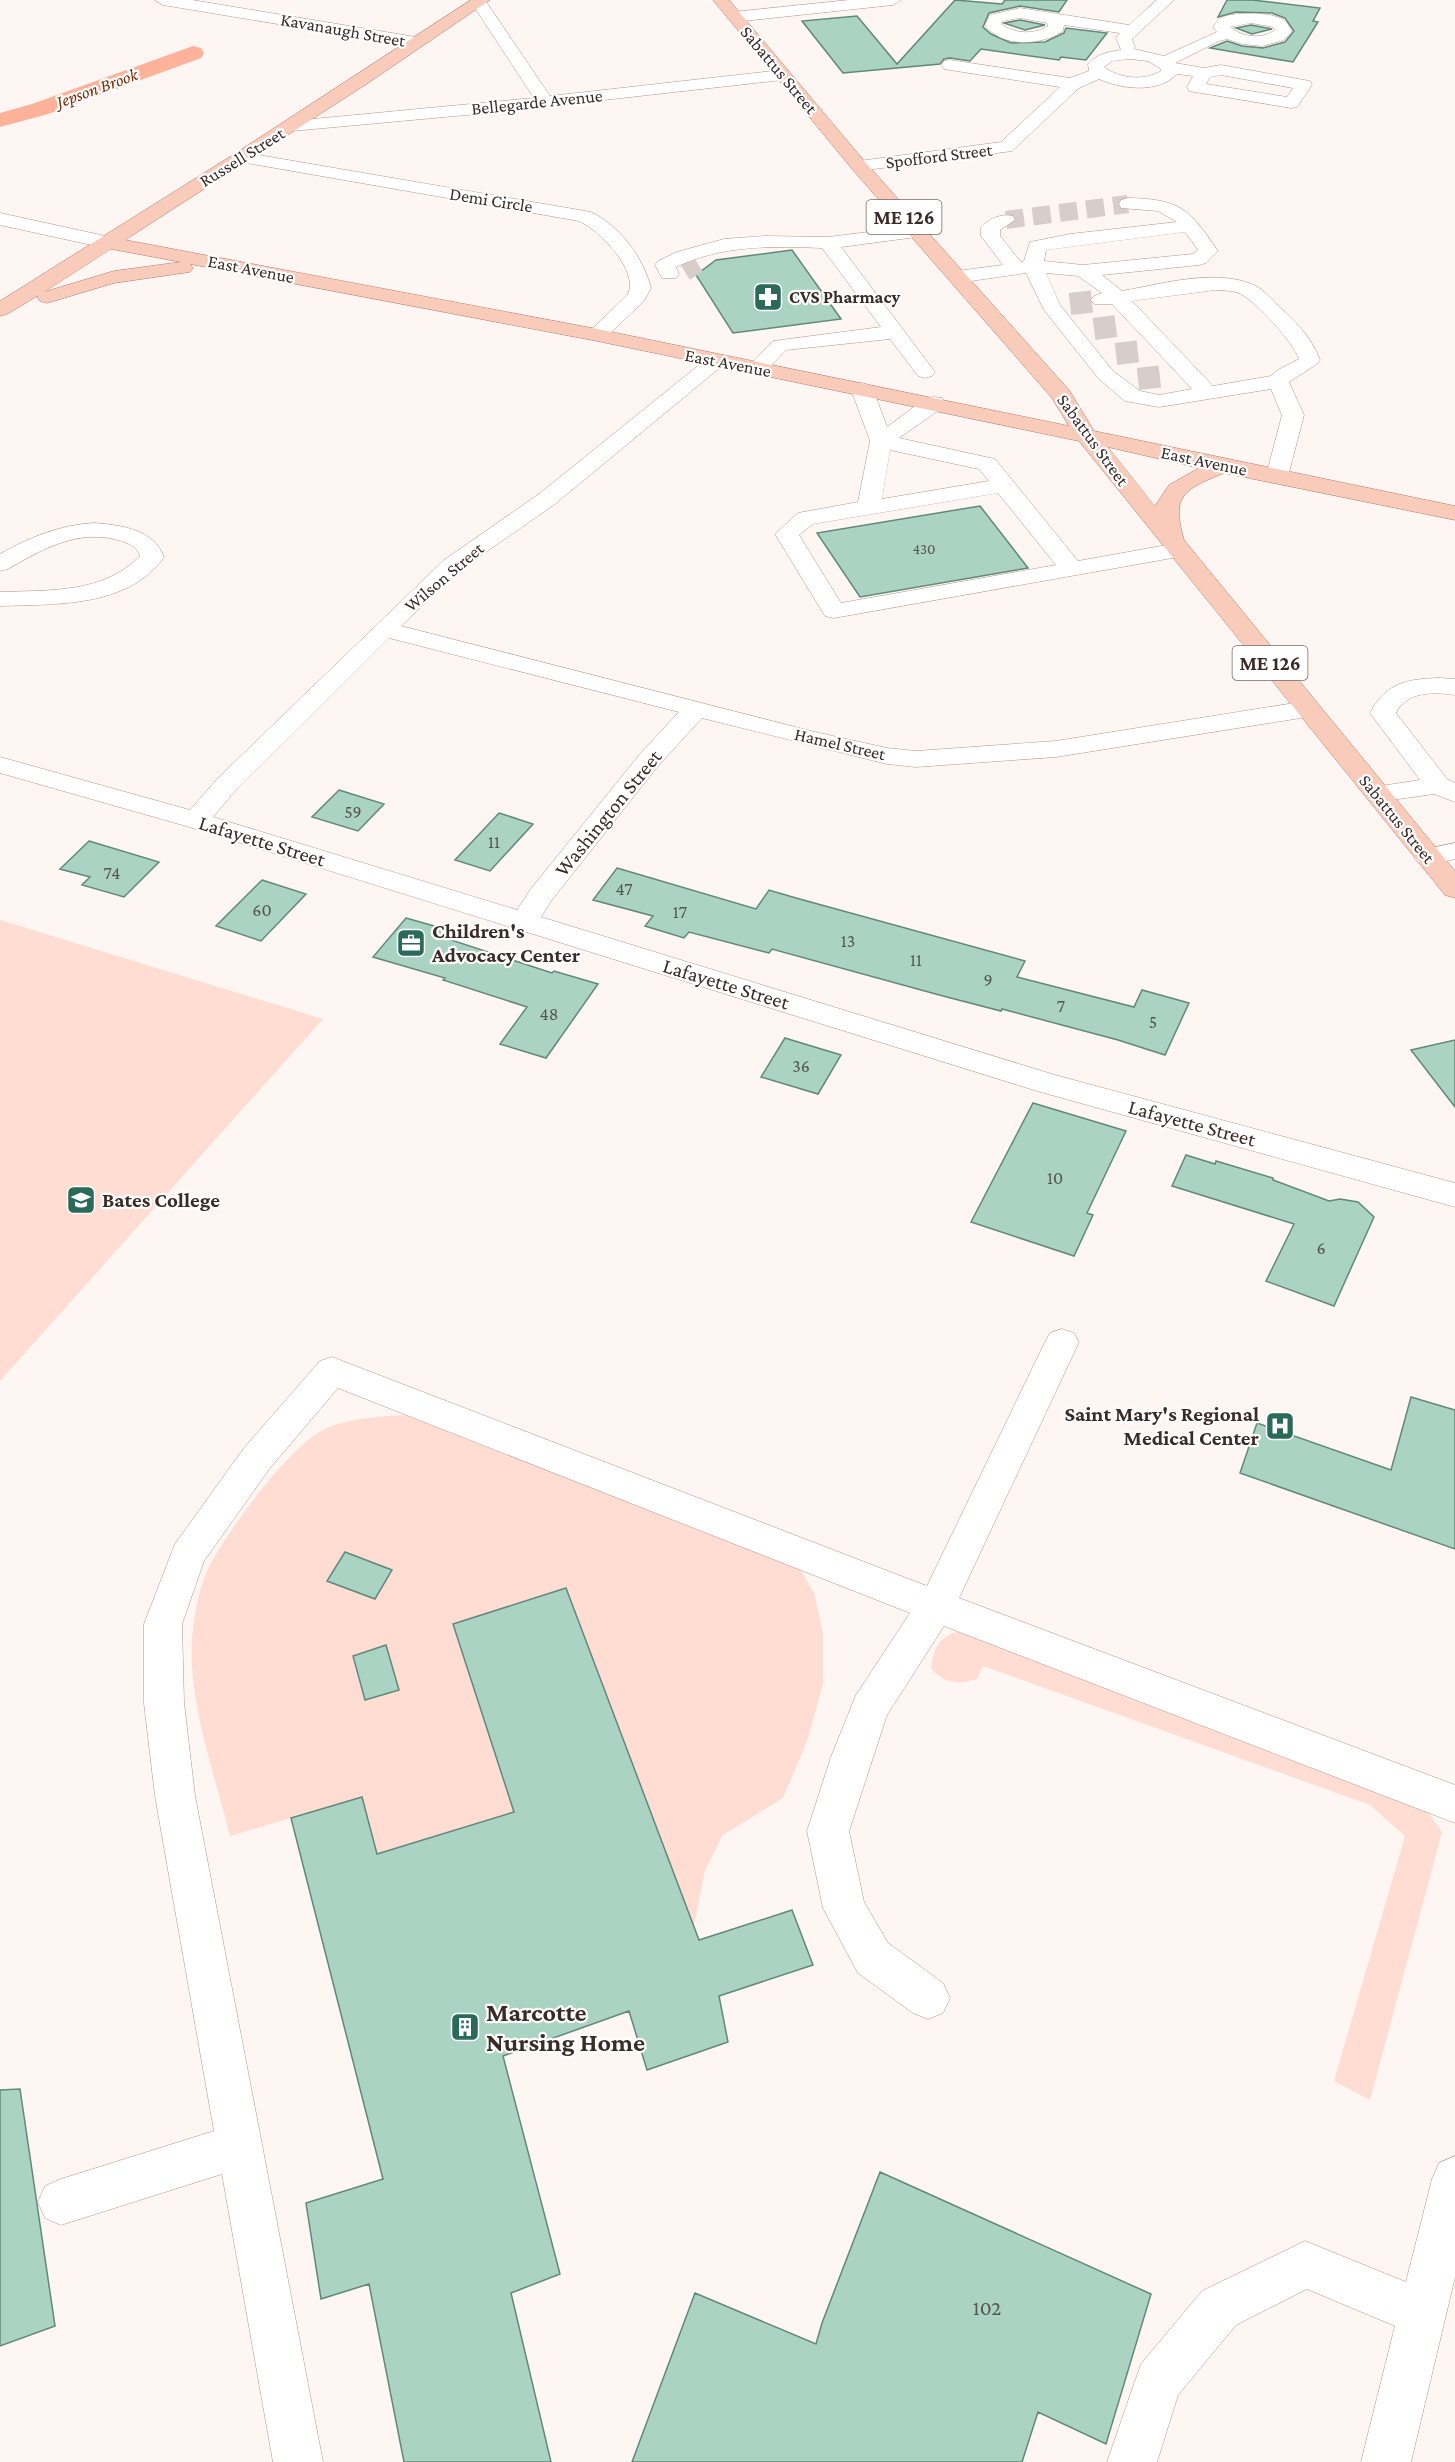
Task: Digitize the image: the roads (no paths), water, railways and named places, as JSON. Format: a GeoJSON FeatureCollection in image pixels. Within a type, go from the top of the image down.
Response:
{"type":"FeatureCollection","features":[{"type":"Feature","properties":{"kind":"main road","name":"Sabattus Street"},"geometry":{"type":"LineString","coordinates":[[721,0],[859,166],[1061,395],[1086,435],[1455,890]]}},
{"type":"Feature","properties":{"kind":"main road","name":"Russell Street"},"geometry":{"type":"LineString","coordinates":[[0,312],[292,126],[480,1]]}},
{"type":"Feature","properties":{"kind":"main road","name":"East Avenue"},"geometry":{"type":"LineString","coordinates":[[110,243],[597,335],[716,361],[934,403],[1222,466],[1455,513]]}},
{"type":"Feature","properties":{"kind":"main road"},"geometry":{"type":"LineString","coordinates":[[0,312],[101,278],[144,271],[188,268],[266,272]]}},
{"type":"Feature","properties":{"kind":"main road"},"geometry":{"type":"LineString","coordinates":[[1176,546],[1166,515],[1167,500],[1180,486],[1222,466]]}},
{"type":"Feature","properties":{"kind":"street","name":"Kavanaugh Street"},"geometry":{"type":"LineString","coordinates":[[163,0],[416,42]]}},
{"type":"Feature","properties":{"kind":"street"},"geometry":{"type":"LineString","coordinates":[[734,16],[805,5],[893,0]]}},
{"type":"Feature","properties":{"kind":"street"},"geometry":{"type":"LineString","coordinates":[[1130,54],[1124,38],[1166,0]]}},
{"type":"Feature","properties":{"kind":"street"},"geometry":{"type":"LineString","coordinates":[[480,1],[545,101]]}},
{"type":"Feature","properties":{"kind":"street"},"geometry":{"type":"LineString","coordinates":[[1054,19],[1133,30]]}},
{"type":"Feature","properties":{"kind":"street"},"geometry":{"type":"LineString","coordinates":[[1167,65],[1213,38],[1228,34]]}},
{"type":"Feature","properties":{"kind":"street"},"geometry":{"type":"LineString","coordinates":[[1167,65],[1169,73],[1164,77],[1144,82],[1119,80],[1100,74],[1096,69],[1096,64],[1100,60],[1130,54],[1149,57],[1167,65],[1204,73],[1221,70],[1304,85],[1291,103],[1195,87],[1204,73]]}},
{"type":"Feature","properties":{"kind":"street"},"geometry":{"type":"LineString","coordinates":[[950,65],[1073,84]]}},
{"type":"Feature","properties":{"kind":"street","name":"Spofford Street"},"geometry":{"type":"LineString","coordinates":[[859,166],[1006,147],[1073,84],[1083,78],[1100,74]]}},
{"type":"Feature","properties":{"kind":"street","name":"Bellegarde Avenue"},"geometry":{"type":"LineString","coordinates":[[292,126],[782,75]]}},
{"type":"Feature","properties":{"kind":"street","name":"Demi Circle"},"geometry":{"type":"LineString","coordinates":[[241,157],[584,216],[599,223],[610,233],[640,279]]}},
{"type":"Feature","properties":{"kind":"street"},"geometry":{"type":"LineString","coordinates":[[957,277],[1025,268],[1092,270],[1106,263],[1194,253],[1205,254],[1208,251],[1180,214],[1166,206],[1128,204]]}},
{"type":"Feature","properties":{"kind":"street","name":"East Avenue"},"geometry":{"type":"LineString","coordinates":[[0,219],[110,243]]}},
{"type":"Feature","properties":{"kind":"street"},"geometry":{"type":"LineString","coordinates":[[1006,220],[990,228],[991,236],[1025,268],[1117,340],[1207,392]]}},
{"type":"Feature","properties":{"kind":"street"},"geometry":{"type":"LineString","coordinates":[[1025,268],[1037,246],[1190,226]]}},
{"type":"Feature","properties":{"kind":"street"},"geometry":{"type":"LineString","coordinates":[[684,270],[665,265],[705,247],[784,241],[828,243],[917,232]]}},
{"type":"Feature","properties":{"kind":"street"},"geometry":{"type":"LineString","coordinates":[[828,243],[925,372]]}},
{"type":"Feature","properties":{"kind":"street"},"geometry":{"type":"LineString","coordinates":[[597,335],[636,297],[641,288],[640,279],[684,270],[734,244]]}},
{"type":"Feature","properties":{"kind":"street"},"geometry":{"type":"LineString","coordinates":[[1092,270],[1117,340],[1132,396],[1160,400],[1278,381],[1283,374],[1304,366],[1310,360],[1307,351],[1291,330],[1248,289],[1228,284],[1208,285],[1117,340]]}},
{"type":"Feature","properties":{"kind":"street"},"geometry":{"type":"LineString","coordinates":[[756,369],[780,345],[895,332]]}},
{"type":"Feature","properties":{"kind":"street","name":"Wilson Street"},"geometry":{"type":"LineString","coordinates":[[196,820],[226,785],[452,565],[547,499],[716,361]]}},
{"type":"Feature","properties":{"kind":"street"},"geometry":{"type":"LineString","coordinates":[[1277,476],[1293,415],[1278,381]]}},
{"type":"Feature","properties":{"kind":"street"},"geometry":{"type":"LineString","coordinates":[[862,389],[881,441],[869,507]]}},
{"type":"Feature","properties":{"kind":"street"},"geometry":{"type":"LineString","coordinates":[[881,441],[934,403]]}},
{"type":"Feature","properties":{"kind":"street"},"geometry":{"type":"LineString","coordinates":[[881,441],[987,464],[1072,569]]}},
{"type":"Feature","properties":{"kind":"street"},"geometry":{"type":"LineString","coordinates":[[1004,484],[807,518],[787,534],[834,611],[1072,569],[1176,546]]}},
{"type":"Feature","properties":{"kind":"street"},"geometry":{"type":"LineString","coordinates":[[0,564],[35,543],[80,530],[108,530],[134,537],[145,543],[152,557],[134,575],[120,584],[102,589],[0,599]]}},
{"type":"Feature","properties":{"kind":"street","name":"Hamel Street"},"geometry":{"type":"LineString","coordinates":[[384,629],[887,756],[916,759],[1056,749],[1307,709]]}},
{"type":"Feature","properties":{"kind":"street"},"geometry":{"type":"LineString","coordinates":[[1446,789],[1421,763],[1383,713],[1390,700],[1402,692],[1431,685],[1455,687]]}},
{"type":"Feature","properties":{"kind":"street"},"geometry":{"type":"LineString","coordinates":[[1421,763],[1419,738],[1404,718],[1406,707],[1431,699],[1455,702]]}},
{"type":"Feature","properties":{"kind":"street","name":"Washington Street"},"geometry":{"type":"LineString","coordinates":[[524,921],[540,896],[648,760],[696,709]]}},
{"type":"Feature","properties":{"kind":"street","name":"Lafayette Street"},"geometry":{"type":"LineString","coordinates":[[0,765],[196,820],[1048,1084],[1455,1195]]}},
{"type":"Feature","properties":{"kind":"street"},"geometry":{"type":"LineString","coordinates":[[1377,795],[1446,789]]}},
{"type":"Feature","properties":{"kind":"street"},"geometry":{"type":"LineString","coordinates":[[1428,857],[1455,851]]}},
{"type":"Feature","properties":{"kind":"street"},"geometry":{"type":"LineString","coordinates":[[928,1998],[873,1958],[855,1928],[844,1908],[828,1831],[851,1757],[870,1707],[936,1606],[1062,1342]]}},
{"type":"Feature","properties":{"kind":"street"},"geometry":{"type":"LineString","coordinates":[[298,2462],[175,1796],[164,1703],[163,1624],[188,1555],[257,1458],[332,1371],[936,1606],[1455,1804]]}},
{"type":"Feature","properties":{"kind":"street"},"geometry":{"type":"LineString","coordinates":[[61,2202],[239,2146]]}},
{"type":"Feature","properties":{"kind":"street"},"geometry":{"type":"LineString","coordinates":[[1386,2462],[1455,2179]]}},
{"type":"Feature","properties":{"kind":"street"},"geometry":{"type":"LineString","coordinates":[[1132,2462],[1158,2380],[1219,2308],[1305,2265],[1422,2313]]}},
{"type":"Feature","properties":{"kind":"waterway","name":"Jepson Brook"},"geometry":{"type":"LineString","coordinates":[[0,120],[40,109],[193,53]]}},
{"type":"Feature","properties":{"kind":"tunnel"},"geometry":{"type":"LineString","coordinates":[[1006,220],[1128,204]]}},
{"type":"Feature","properties":{"kind":"tunnel"},"geometry":{"type":"LineString","coordinates":[[685,272],[698,264]]}},
{"type":"Feature","properties":{"kind":"tunnel"},"geometry":{"type":"LineString","coordinates":[[1070,304],[1096,301]]}},
{"type":"Feature","properties":{"kind":"tunnel"},"geometry":{"type":"LineString","coordinates":[[1094,329],[1117,326]]}},
{"type":"Feature","properties":{"kind":"tunnel"},"geometry":{"type":"LineString","coordinates":[[1116,354],[1141,351]]}},
{"type":"Feature","properties":{"kind":"tunnel"},"geometry":{"type":"LineString","coordinates":[[1138,379],[1164,376]]}},
{"type":"Feature","properties":{"kind":"place","name":"CVS Pharmacy"},"geometry":{"type":"Point","coordinates":[768,297]}},
{"type":"Feature","properties":{"kind":"place","name":"Children's Advocacy Center"},"geometry":{"type":"Point","coordinates":[411,943]}},
{"type":"Feature","properties":{"kind":"place","name":"Bates College"},"geometry":{"type":"Point","coordinates":[81,1200]}},
{"type":"Feature","properties":{"kind":"place","name":"Saint Mary's Regional Medical Center"},"geometry":{"type":"Point","coordinates":[1280,1426]}},
{"type":"Feature","properties":{"kind":"place","name":"Marcotte Nursing Home"},"geometry":{"type":"Point","coordinates":[465,2027]}}]}
